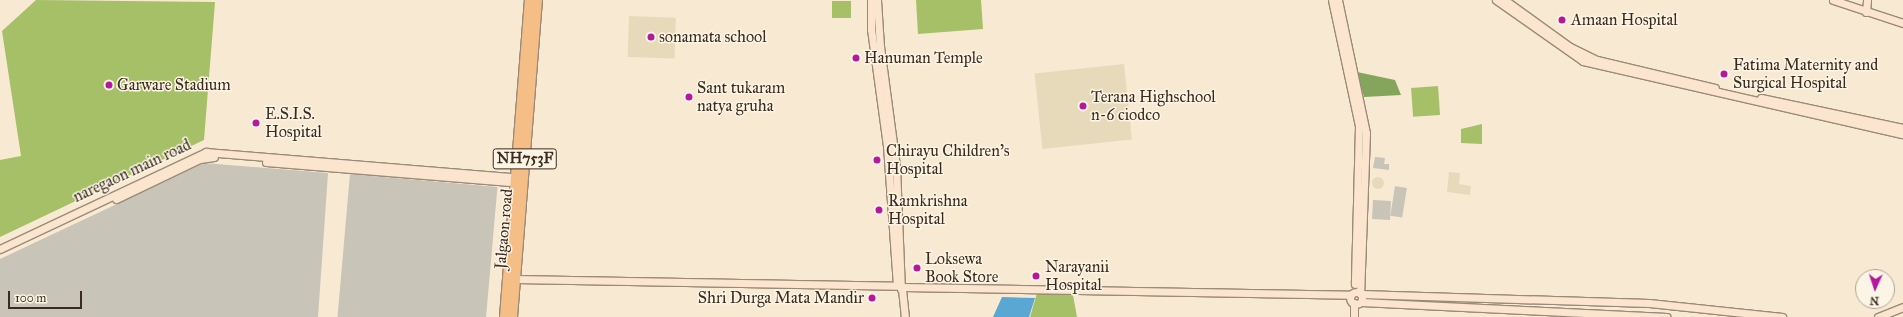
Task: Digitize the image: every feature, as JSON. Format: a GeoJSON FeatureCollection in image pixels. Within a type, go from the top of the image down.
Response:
{"type":"FeatureCollection","features":[{"type":"Feature","properties":{"kind":"highway","name":"Jalgaon road"},"geometry":{"type":"LineString","coordinates":[[512,317],[530,0]]}},
{"type":"Feature","properties":{"kind":"highway","name":"Jalgaon road"},"geometry":{"type":"LineString","coordinates":[[505,317],[538,0]]}},
{"type":"Feature","properties":{"kind":"street"},"geometry":{"type":"LineString","coordinates":[[871,0],[871,29],[887,146],[900,287],[905,317]]}},
{"type":"Feature","properties":{"kind":"street"},"geometry":{"type":"LineString","coordinates":[[877,0],[880,46],[896,166],[900,317]]}},
{"type":"Feature","properties":{"kind":"street"},"geometry":{"type":"LineString","coordinates":[[1332,0],[1356,100],[1361,146],[1357,294],[1358,317]]}},
{"type":"Feature","properties":{"kind":"street"},"geometry":{"type":"LineString","coordinates":[[1338,0],[1366,133],[1357,294],[1358,303],[1354,317]]}},
{"type":"Feature","properties":{"kind":"street"},"geometry":{"type":"LineString","coordinates":[[1496,0],[1583,61],[1903,134]]}},
{"type":"Feature","properties":{"kind":"street"},"geometry":{"type":"LineString","coordinates":[[1505,0],[1570,47],[1597,60],[1903,128]]}},
{"type":"Feature","properties":{"kind":"street"},"geometry":{"type":"LineString","coordinates":[[1832,0],[1851,4],[1866,12],[1903,23]]}},
{"type":"Feature","properties":{"kind":"street"},"geometry":{"type":"LineString","coordinates":[[1866,12],[1867,0]]}},
{"type":"Feature","properties":{"kind":"street","name":"naregaon main road"},"geometry":{"type":"LineString","coordinates":[[0,249],[206,152],[520,181]]}},
{"type":"Feature","properties":{"kind":"street","name":"naregaon main road"},"geometry":{"type":"LineString","coordinates":[[0,254],[206,157],[520,181]]}},
{"type":"Feature","properties":{"kind":"street"},"geometry":{"type":"LineString","coordinates":[[515,279],[1357,294],[1649,303],[1782,317]]}},
{"type":"Feature","properties":{"kind":"street"},"geometry":{"type":"LineString","coordinates":[[1358,303],[1668,317]]}},
{"type":"Feature","properties":{"kind":"street"},"geometry":{"type":"LineString","coordinates":[[1878,317],[1903,307]]}},
{"type":"Feature","properties":{"kind":"shaded area","name":"sonamata school"},"geometry":{"type":"Polygon","coordinates":[[[629,16],[676,18],[675,59],[628,57],[629,16]]]}},
{"type":"Feature","properties":{"kind":"shaded area","name":"Terana Highschool n-6 ciodco"},"geometry":{"type":"Polygon","coordinates":[[[1124,64],[1132,140],[1042,149],[1034,73],[1124,64]]]}},
{"type":"Feature","properties":{"kind":"shaded area"},"geometry":{"type":"Polygon","coordinates":[[[1375,157],[1385,158],[1384,164],[1389,164],[1389,170],[1373,168],[1375,157]]]}},
{"type":"Feature","properties":{"kind":"shaded area"},"geometry":{"type":"Polygon","coordinates":[[[204,163],[328,173],[318,317],[0,317],[0,259],[204,163]]]}},
{"type":"Feature","properties":{"kind":"shaded area"},"geometry":{"type":"Polygon","coordinates":[[[1449,172],[1460,173],[1459,184],[1471,186],[1470,195],[1447,192],[1449,172]]]}},
{"type":"Feature","properties":{"kind":"shaded area"},"geometry":{"type":"Polygon","coordinates":[[[350,174],[497,187],[486,317],[337,317],[350,174]]]}},
{"type":"Feature","properties":{"kind":"shaded area"},"geometry":{"type":"Polygon","coordinates":[[[1380,177],[1383,178],[1383,188],[1376,189],[1373,188],[1372,181],[1373,178],[1380,177]]]}},
{"type":"Feature","properties":{"kind":"shaded area"},"geometry":{"type":"Polygon","coordinates":[[[1395,186],[1407,188],[1402,218],[1390,216],[1395,186]]]}},
{"type":"Feature","properties":{"kind":"shaded area"},"geometry":{"type":"Polygon","coordinates":[[[1373,200],[1391,201],[1390,220],[1372,219],[1373,200]]]}},
{"type":"Feature","properties":{"kind":"green space","name":"Garware Stadium"},"geometry":{"type":"Polygon","coordinates":[[[36,0],[215,2],[204,140],[0,237],[0,160],[21,156],[2,31],[36,0]]]}},
{"type":"Feature","properties":{"kind":"green space"},"geometry":{"type":"Polygon","coordinates":[[[916,0],[981,0],[983,29],[918,34],[916,0]]]}},
{"type":"Feature","properties":{"kind":"green space"},"geometry":{"type":"Polygon","coordinates":[[[832,1],[851,1],[851,18],[832,18],[832,1]]]}},
{"type":"Feature","properties":{"kind":"green space"},"geometry":{"type":"Polygon","coordinates":[[[1357,72],[1395,80],[1401,95],[1364,97],[1357,72]]]}},
{"type":"Feature","properties":{"kind":"green space"},"geometry":{"type":"Polygon","coordinates":[[[1438,86],[1440,115],[1413,117],[1411,88],[1438,86]]]}},
{"type":"Feature","properties":{"kind":"green space"},"geometry":{"type":"Polygon","coordinates":[[[1482,124],[1482,144],[1461,143],[1461,129],[1482,124]]]}},
{"type":"Feature","properties":{"kind":"green space"},"geometry":{"type":"Polygon","coordinates":[[[1037,293],[1073,295],[1077,317],[1030,317],[1037,293]]]}},
{"type":"Feature","properties":{"kind":"water"},"geometry":{"type":"Polygon","coordinates":[[[1002,297],[1035,298],[1029,317],[993,317],[1002,297]]]}},
{"type":"Feature","properties":{"kind":"place","name":"Amaan Hospital"},"geometry":{"type":"Point","coordinates":[1562,20]}},
{"type":"Feature","properties":{"kind":"place","name":"sonamata school"},"geometry":{"type":"Point","coordinates":[651,37]}},
{"type":"Feature","properties":{"kind":"place","name":"Hanuman Temple"},"geometry":{"type":"Point","coordinates":[856,58]}},
{"type":"Feature","properties":{"kind":"place","name":"Fatima Maternity and Surgical Hospital"},"geometry":{"type":"Point","coordinates":[1724,74]}},
{"type":"Feature","properties":{"kind":"place","name":"Garware Stadium"},"geometry":{"type":"Point","coordinates":[109,85]}},
{"type":"Feature","properties":{"kind":"place","name":"Sant tukaram natya gruha"},"geometry":{"type":"Point","coordinates":[689,97]}},
{"type":"Feature","properties":{"kind":"place","name":"Terana Highschool n-6 ciodco"},"geometry":{"type":"Point","coordinates":[1083,106]}},
{"type":"Feature","properties":{"kind":"place","name":"E.S.I.S. Hospital"},"geometry":{"type":"Point","coordinates":[256,123]}},
{"type":"Feature","properties":{"kind":"place","name":"Chirayu Children's Hospital"},"geometry":{"type":"Point","coordinates":[877,160]}},
{"type":"Feature","properties":{"kind":"place","name":"Ramkrishna Hospital"},"geometry":{"type":"Point","coordinates":[879,210]}},
{"type":"Feature","properties":{"kind":"place","name":"Loksewa Book Store"},"geometry":{"type":"Point","coordinates":[917,268]}},
{"type":"Feature","properties":{"kind":"place","name":"Narayanii Hospital"},"geometry":{"type":"Point","coordinates":[1036,276]}},
{"type":"Feature","properties":{"kind":"place","name":"Shri Durga Mata Mandir"},"geometry":{"type":"Point","coordinates":[872,298]}}]}
